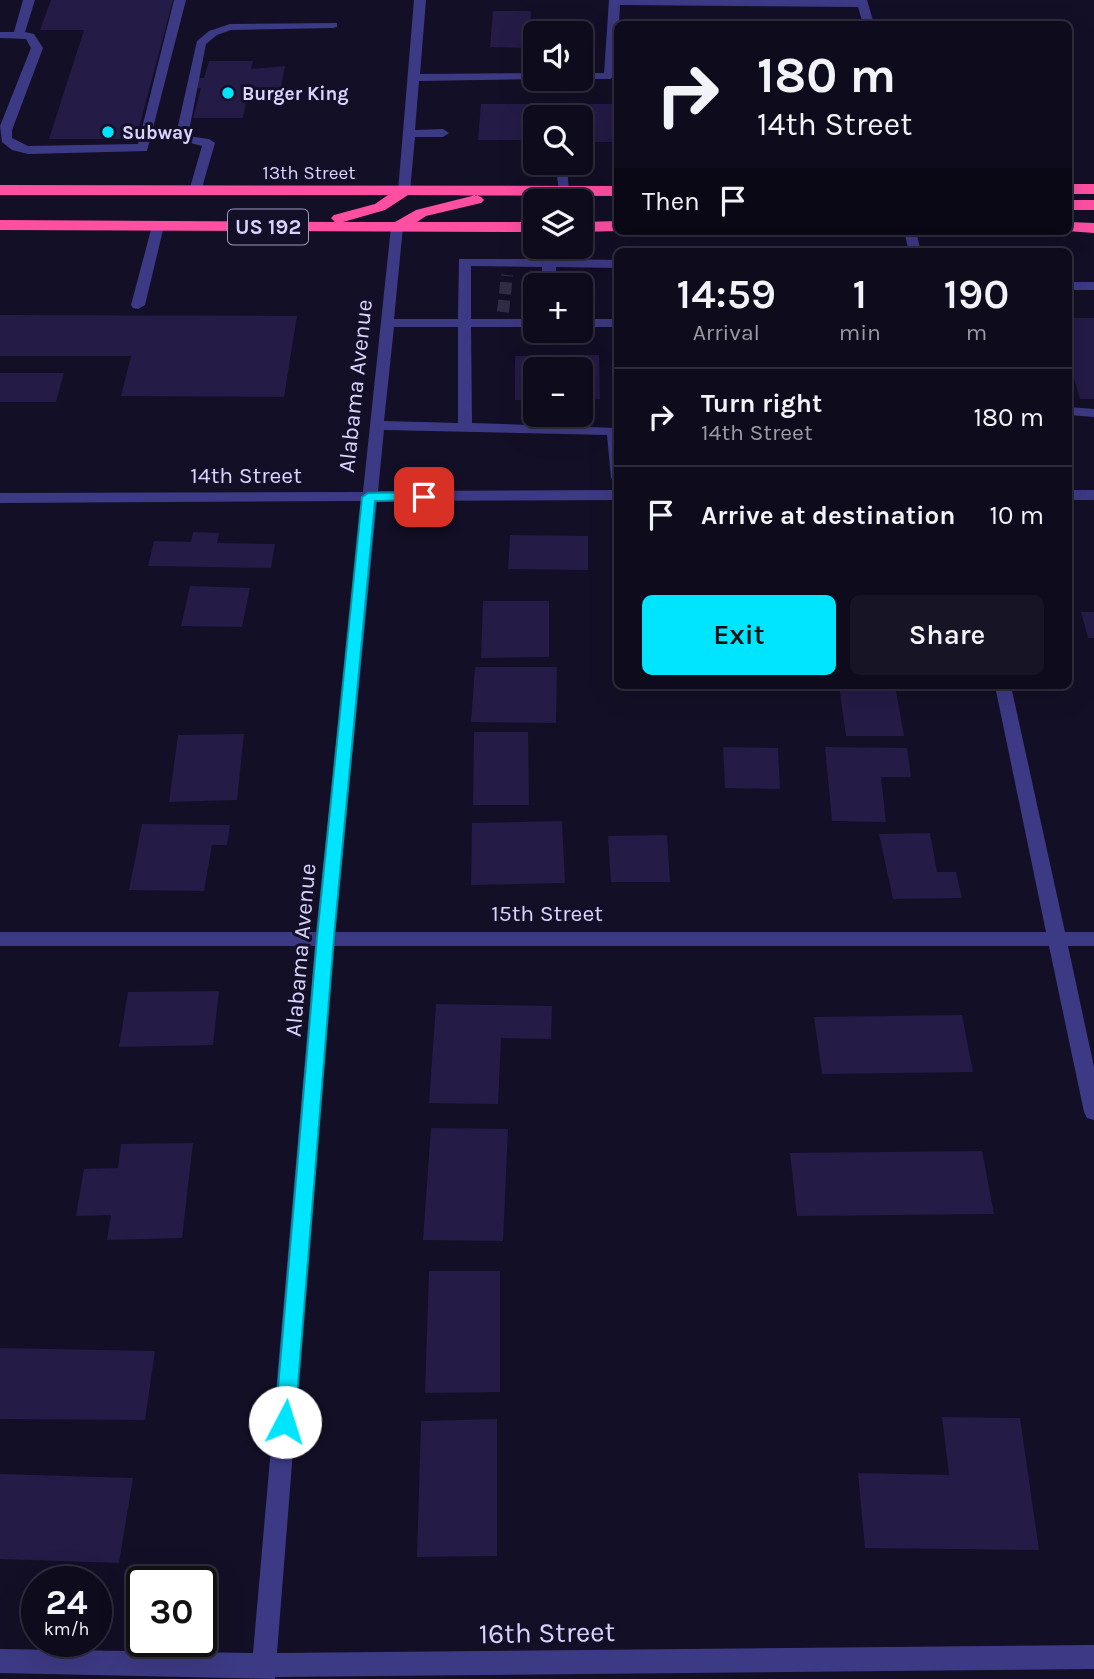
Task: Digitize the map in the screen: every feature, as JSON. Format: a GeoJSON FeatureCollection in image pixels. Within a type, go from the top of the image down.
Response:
{"type":"FeatureCollection","features":[{"type":"Feature","properties":{"kind":"highway"},"geometry":{"type":"LineString","coordinates":[[1072,189],[1094,189]]}},
{"type":"Feature","properties":{"kind":"highway","name":"13th Street"},"geometry":{"type":"LineString","coordinates":[[0,190],[523,191]]}},
{"type":"Feature","properties":{"kind":"highway"},"geometry":{"type":"LineString","coordinates":[[282,228],[357,215],[380,207],[404,191]]}},
{"type":"Feature","properties":{"kind":"highway"},"geometry":{"type":"LineString","coordinates":[[397,227],[421,213],[516,191]]}},
{"type":"Feature","properties":{"kind":"highway","name":"13th Street"},"geometry":{"type":"LineString","coordinates":[[593,191],[614,191]]}},
{"type":"Feature","properties":{"kind":"highway"},"geometry":{"type":"LineString","coordinates":[[1072,205],[1094,205]]}},
{"type":"Feature","properties":{"kind":"highway","name":"US 192"},"geometry":{"type":"LineString","coordinates":[[0,225],[523,227]]}},
{"type":"Feature","properties":{"kind":"highway"},"geometry":{"type":"LineString","coordinates":[[593,227],[614,226]]}},
{"type":"Feature","properties":{"kind":"highway"},"geometry":{"type":"LineString","coordinates":[[1072,228],[1094,228]]}},
{"type":"Feature","properties":{"kind":"street"},"geometry":{"type":"LineString","coordinates":[[19,35],[29,0]]}},
{"type":"Feature","properties":{"kind":"street"},"geometry":{"type":"LineString","coordinates":[[0,35],[30,36],[37,48],[3,130],[11,145],[28,150],[143,148],[180,0]]}},
{"type":"Feature","properties":{"kind":"street"},"geometry":{"type":"LineString","coordinates":[[404,191],[420,0]]}},
{"type":"Feature","properties":{"kind":"street"},"geometry":{"type":"LineString","coordinates":[[593,76],[610,76],[615,1],[862,2],[866,21]]}},
{"type":"Feature","properties":{"kind":"street"},"geometry":{"type":"LineString","coordinates":[[195,191],[209,143],[181,139],[201,43],[212,33],[230,27],[333,25]]}},
{"type":"Feature","properties":{"kind":"street"},"geometry":{"type":"LineString","coordinates":[[414,78],[523,76]]}},
{"type":"Feature","properties":{"kind":"street"},"geometry":{"type":"LineString","coordinates":[[409,134],[443,133]]}},
{"type":"Feature","properties":{"kind":"street"},"geometry":{"type":"LineString","coordinates":[[138,305],[159,226]]}},
{"type":"Feature","properties":{"kind":"street","name":"Alabama Avenue"},"geometry":{"type":"LineString","coordinates":[[264,1672],[325,937],[397,227]]}},
{"type":"Feature","properties":{"kind":"street"},"geometry":{"type":"LineString","coordinates":[[549,259],[549,269]]}},
{"type":"Feature","properties":{"kind":"street"},"geometry":{"type":"LineString","coordinates":[[465,429],[464,262],[508,269],[585,269],[614,265]]}},
{"type":"Feature","properties":{"kind":"street"},"geometry":{"type":"LineString","coordinates":[[1072,286],[1094,286]]}},
{"type":"Feature","properties":{"kind":"street"},"geometry":{"type":"LineString","coordinates":[[386,323],[463,323],[502,317],[523,321]]}},
{"type":"Feature","properties":{"kind":"street"},"geometry":{"type":"LineString","coordinates":[[593,320],[614,323]]}},
{"type":"Feature","properties":{"kind":"street"},"geometry":{"type":"LineString","coordinates":[[1072,411],[1094,413]]}},
{"type":"Feature","properties":{"kind":"street"},"geometry":{"type":"LineString","coordinates":[[376,425],[614,431]]}},
{"type":"Feature","properties":{"kind":"street","name":"14th Street"},"geometry":{"type":"LineString","coordinates":[[0,498],[614,495]]}},
{"type":"Feature","properties":{"kind":"street"},"geometry":{"type":"LineString","coordinates":[[1072,495],[1094,495]]}},
{"type":"Feature","properties":{"kind":"street"},"geometry":{"type":"LineString","coordinates":[[1004,689],[1094,1112]]}},
{"type":"Feature","properties":{"kind":"street","name":"15th Street"},"geometry":{"type":"LineString","coordinates":[[0,939],[1094,939]]}},
{"type":"Feature","properties":{"kind":"street","name":"16th Street"},"geometry":{"type":"LineString","coordinates":[[0,1661],[264,1672],[1094,1657]]}},
{"type":"Feature","properties":{"kind":"building"},"geometry":{"type":"Polygon","coordinates":[[[51,0],[173,0],[136,139],[49,139],[84,30],[40,30],[51,0]]]}},
{"type":"Feature","properties":{"kind":"building"},"geometry":{"type":"Polygon","coordinates":[[[493,11],[531,11],[530,21],[523,21],[523,48],[490,47],[493,11]]]}},
{"type":"Feature","properties":{"kind":"building","name":"Burger King"},"geometry":{"type":"Polygon","coordinates":[[[209,61],[253,61],[251,69],[285,66],[281,88],[258,88],[256,98],[247,98],[243,118],[193,118],[201,88],[194,88],[197,78],[204,78],[209,61]]]}},
{"type":"Feature","properties":{"kind":"building"},"geometry":{"type":"Polygon","coordinates":[[[481,104],[614,104],[614,142],[593,142],[593,105],[523,105],[523,140],[478,140],[481,104]]]}},
{"type":"Feature","properties":{"kind":"building"},"geometry":{"type":"Polygon","coordinates":[[[0,315],[297,316],[284,397],[121,396],[131,356],[0,356],[0,315]]]}},
{"type":"Feature","properties":{"kind":"building"},"geometry":{"type":"Polygon","coordinates":[[[1072,318],[1094,318],[1094,399],[1080,399],[1072,371],[1072,318]]]}},
{"type":"Feature","properties":{"kind":"building"},"geometry":{"type":"Polygon","coordinates":[[[599,355],[600,399],[593,399],[593,357],[523,357],[523,400],[515,400],[515,356],[599,355]]]}},
{"type":"Feature","properties":{"kind":"building"},"geometry":{"type":"Polygon","coordinates":[[[0,373],[64,373],[56,402],[0,402],[0,373]]]}},
{"type":"Feature","properties":{"kind":"building"},"geometry":{"type":"Polygon","coordinates":[[[193,532],[219,533],[217,543],[275,544],[271,568],[148,566],[154,541],[191,542],[193,532]]]}},
{"type":"Feature","properties":{"kind":"building"},"geometry":{"type":"Polygon","coordinates":[[[510,535],[588,536],[588,570],[508,569],[510,535]]]}},
{"type":"Feature","properties":{"kind":"building"},"geometry":{"type":"Polygon","coordinates":[[[190,586],[250,588],[242,627],[181,626],[190,586]]]}},
{"type":"Feature","properties":{"kind":"building"},"geometry":{"type":"Polygon","coordinates":[[[483,601],[549,601],[549,657],[481,658],[483,601]]]}},
{"type":"Feature","properties":{"kind":"building"},"geometry":{"type":"Polygon","coordinates":[[[1081,612],[1094,612],[1094,638],[1088,638],[1081,612]]]}},
{"type":"Feature","properties":{"kind":"building"},"geometry":{"type":"Polygon","coordinates":[[[475,667],[557,667],[556,723],[471,722],[475,667]]]}},
{"type":"Feature","properties":{"kind":"building"},"geometry":{"type":"Polygon","coordinates":[[[839,689],[896,689],[904,736],[846,736],[839,689]]]}},
{"type":"Feature","properties":{"kind":"building"},"geometry":{"type":"Polygon","coordinates":[[[474,732],[528,732],[529,805],[473,805],[474,732]]]}},
{"type":"Feature","properties":{"kind":"building"},"geometry":{"type":"Polygon","coordinates":[[[244,734],[237,800],[169,802],[178,735],[244,734]]]}},
{"type":"Feature","properties":{"kind":"building"},"geometry":{"type":"Polygon","coordinates":[[[723,747],[778,748],[780,789],[725,788],[723,747]]]}},
{"type":"Feature","properties":{"kind":"building"},"geometry":{"type":"Polygon","coordinates":[[[825,747],[907,748],[911,777],[881,777],[886,822],[832,821],[825,747]]]}},
{"type":"Feature","properties":{"kind":"building"},"geometry":{"type":"Polygon","coordinates":[[[562,821],[565,883],[471,885],[472,823],[562,821]]]}},
{"type":"Feature","properties":{"kind":"building"},"geometry":{"type":"Polygon","coordinates":[[[142,824],[230,825],[227,845],[212,845],[204,891],[129,890],[142,824]]]}},
{"type":"Feature","properties":{"kind":"building"},"geometry":{"type":"Polygon","coordinates":[[[930,833],[937,872],[956,872],[962,898],[893,899],[879,834],[930,833]]]}},
{"type":"Feature","properties":{"kind":"building"},"geometry":{"type":"Polygon","coordinates":[[[667,835],[670,882],[611,882],[608,836],[667,835]]]}},
{"type":"Feature","properties":{"kind":"building"},"geometry":{"type":"Polygon","coordinates":[[[219,991],[213,1045],[119,1047],[128,992],[219,991]]]}},
{"type":"Feature","properties":{"kind":"building"},"geometry":{"type":"Polygon","coordinates":[[[436,1004],[552,1006],[551,1039],[501,1038],[498,1104],[429,1103],[436,1004]]]}},
{"type":"Feature","properties":{"kind":"building"},"geometry":{"type":"Polygon","coordinates":[[[962,1015],[973,1072],[822,1074],[814,1017],[962,1015]]]}},
{"type":"Feature","properties":{"kind":"building"},"geometry":{"type":"Polygon","coordinates":[[[431,1128],[508,1129],[503,1241],[423,1240],[431,1128]]]}},
{"type":"Feature","properties":{"kind":"building"},"geometry":{"type":"Polygon","coordinates":[[[193,1143],[182,1238],[107,1240],[111,1215],[76,1216],[84,1169],[118,1168],[121,1144],[193,1143]]]}},
{"type":"Feature","properties":{"kind":"building"},"geometry":{"type":"Polygon","coordinates":[[[982,1151],[994,1214],[797,1216],[790,1153],[982,1151]]]}},
{"type":"Feature","properties":{"kind":"building"},"geometry":{"type":"Polygon","coordinates":[[[429,1271],[500,1271],[500,1392],[425,1393],[429,1271]]]}},
{"type":"Feature","properties":{"kind":"building"},"geometry":{"type":"Polygon","coordinates":[[[0,1348],[155,1351],[145,1420],[0,1419],[0,1348]]]}},
{"type":"Feature","properties":{"kind":"building"},"geometry":{"type":"Polygon","coordinates":[[[942,1417],[1020,1418],[1039,1550],[865,1548],[858,1473],[949,1475],[942,1417]]]}},
{"type":"Feature","properties":{"kind":"building"},"geometry":{"type":"Polygon","coordinates":[[[497,1419],[497,1556],[417,1557],[421,1421],[497,1419]]]}},
{"type":"Feature","properties":{"kind":"building"},"geometry":{"type":"Polygon","coordinates":[[[0,1474],[133,1478],[119,1563],[0,1559],[0,1474]]]}},
{"type":"Feature","properties":{"kind":"tunnel"},"geometry":{"type":"LineString","coordinates":[[503,312],[507,275]]}},
{"type":"Feature","properties":{"kind":"place","name":"Burger King"},"geometry":{"type":"Point","coordinates":[228,93]}},
{"type":"Feature","properties":{"kind":"place","name":"Subway"},"geometry":{"type":"Point","coordinates":[108,132]}},
{"type":"Feature","properties":{"kind":"route"},"geometry":{"type":"LineString","coordinates":[[285,1422],[325,937],[368,497],[424,497]]}}]}
